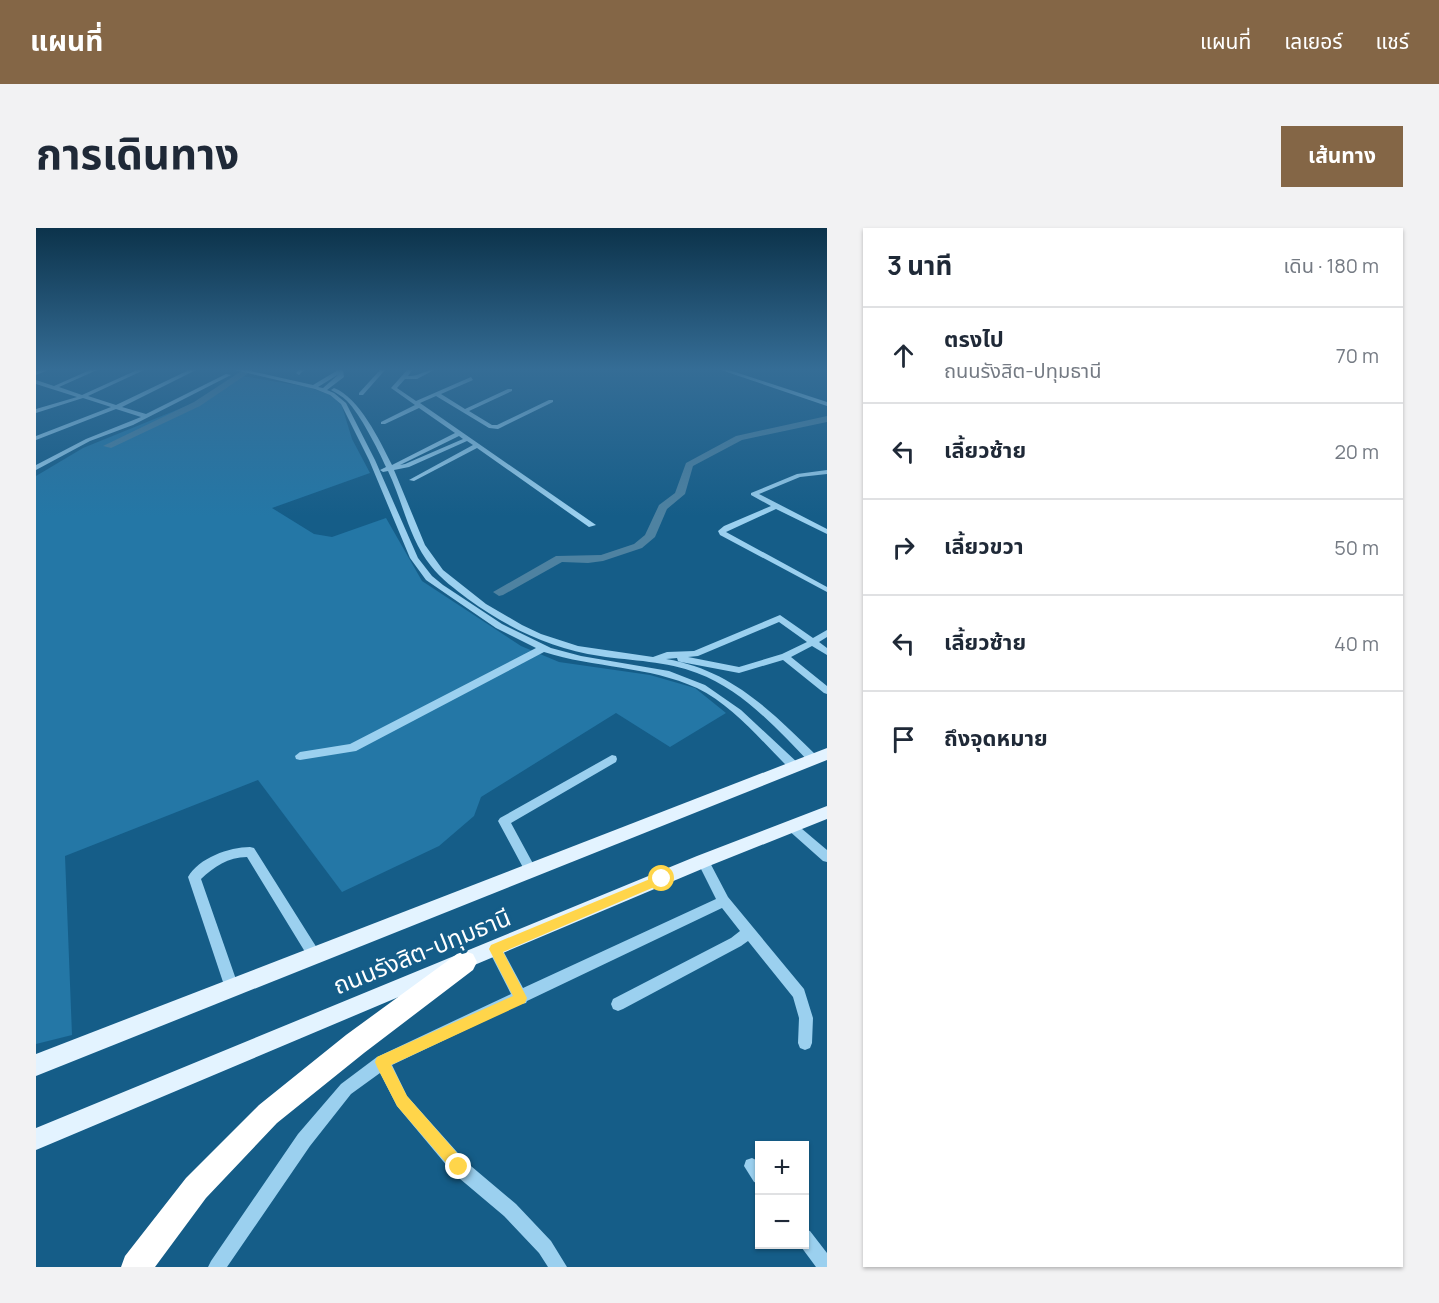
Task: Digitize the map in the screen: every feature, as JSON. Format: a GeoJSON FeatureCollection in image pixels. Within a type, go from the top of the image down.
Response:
{"type":"FeatureCollection","features":[{"type":"Feature","properties":{"kind":"highway"},"geometry":{"type":"LineString","coordinates":[[136,1267],[196,1188],[268,1114],[355,1044],[465,962]]}},
{"type":"Feature","properties":{"kind":"main road","name":"ถนนรังสิต-ปทุมธานี"},"geometry":{"type":"LineString","coordinates":[[36,1065],[531,872],[789,761],[814,754]]}},
{"type":"Feature","properties":{"kind":"main road","name":"ถนนรังสิต-ปทุมธานี"},"geometry":{"type":"LineString","coordinates":[[36,1139],[703,861],[825,815]]}},
{"type":"Feature","properties":{"kind":"street"},"geometry":{"type":"LineString","coordinates":[[36,438],[86,418]]}},
{"type":"Feature","properties":{"kind":"street"},"geometry":{"type":"LineString","coordinates":[[36,468],[88,441],[141,418]]}},
{"type":"Feature","properties":{"kind":"street"},"geometry":{"type":"LineString","coordinates":[[351,418],[414,558],[429,578],[519,637],[563,655],[650,665],[682,666],[711,675],[736,689],[814,754]]}},
{"type":"Feature","properties":{"kind":"street"},"geometry":{"type":"LineString","coordinates":[[362,418],[390,469],[417,538],[430,561],[461,590],[501,617],[552,643],[650,665],[711,692],[789,761]]}},
{"type":"Feature","properties":{"kind":"street"},"geometry":{"type":"LineString","coordinates":[[383,423],[391,418]]}},
{"type":"Feature","properties":{"kind":"street"},"geometry":{"type":"LineString","coordinates":[[437,418],[592,525]]}},
{"type":"Feature","properties":{"kind":"street"},"geometry":{"type":"LineString","coordinates":[[477,418],[491,427],[498,427],[516,418]]}},
{"type":"Feature","properties":{"kind":"street"},"geometry":{"type":"LineString","coordinates":[[390,469],[459,434]]}},
{"type":"Feature","properties":{"kind":"street"},"geometry":{"type":"LineString","coordinates":[[361,438],[373,436]]}},
{"type":"Feature","properties":{"kind":"street"},"geometry":{"type":"LineString","coordinates":[[376,471],[407,466],[467,439]]}},
{"type":"Feature","properties":{"kind":"street"},"geometry":{"type":"LineString","coordinates":[[412,480],[478,446]]}},
{"type":"Feature","properties":{"kind":"street"},"geometry":{"type":"LineString","coordinates":[[827,472],[799,475],[753,494],[774,507],[827,532]]}},
{"type":"Feature","properties":{"kind":"street"},"geometry":{"type":"LineString","coordinates":[[392,508],[405,504]]}},
{"type":"Feature","properties":{"kind":"street"},"geometry":{"type":"LineString","coordinates":[[774,507],[727,528],[722,531],[724,535],[827,590]]}},
{"type":"Feature","properties":{"kind":"street"},"geometry":{"type":"LineString","coordinates":[[650,665],[667,655],[695,654],[780,618],[827,652]]}},
{"type":"Feature","properties":{"kind":"street"},"geometry":{"type":"LineString","coordinates":[[650,665],[672,658],[739,670],[785,657],[827,633]]}},
{"type":"Feature","properties":{"kind":"street"},"geometry":{"type":"LineString","coordinates":[[300,756],[352,748],[544,648]]}},
{"type":"Feature","properties":{"kind":"street"},"geometry":{"type":"LineString","coordinates":[[785,657],[827,691]]}},
{"type":"Feature","properties":{"kind":"street"},"geometry":{"type":"LineString","coordinates":[[531,872],[504,821],[612,759]]}},
{"type":"Feature","properties":{"kind":"street"},"geometry":{"type":"LineString","coordinates":[[791,826],[827,857]]}},
{"type":"Feature","properties":{"kind":"street"},"geometry":{"type":"LineString","coordinates":[[232,988],[194,877],[210,863],[236,850],[250,852],[315,956]]}},
{"type":"Feature","properties":{"kind":"street"},"geometry":{"type":"LineString","coordinates":[[703,861],[724,901],[799,994],[806,1018],[805,1043]]}},
{"type":"Feature","properties":{"kind":"street"},"geometry":{"type":"LineString","coordinates":[[217,1267],[304,1140],[346,1089],[382,1062],[724,901]]}},
{"type":"Feature","properties":{"kind":"street"},"geometry":{"type":"LineString","coordinates":[[618,1004],[736,942],[749,932]]}},
{"type":"Feature","properties":{"kind":"street"},"geometry":{"type":"LineString","coordinates":[[495,949],[521,998]]}},
{"type":"Feature","properties":{"kind":"street"},"geometry":{"type":"LineString","coordinates":[[382,1062],[402,1101],[459,1167],[510,1210],[544,1247],[558,1267]]}},
{"type":"Feature","properties":{"kind":"street"},"geometry":{"type":"LineString","coordinates":[[809,1244],[827,1267]]}},
{"type":"Feature","properties":{"kind":"shaded area"},"geometry":{"type":"Polygon","coordinates":[[[156,418],[346,418],[352,439],[370,473],[272,508],[314,534],[332,537],[386,518],[422,581],[521,646],[559,662],[650,675],[695,688],[726,713],[670,747],[616,713],[481,797],[474,816],[439,846],[342,892],[258,780],[65,856],[72,1035],[36,1044],[36,476],[83,448],[156,418]]]}},
{"type":"Feature","properties":{"kind":"waterway"},"geometry":{"type":"LineString","coordinates":[[108,446],[166,418]]}},
{"type":"Feature","properties":{"kind":"waterway"},"geometry":{"type":"LineString","coordinates":[[499,592],[560,558],[588,560],[603,558],[638,546],[650,537],[663,507],[680,494],[689,465],[739,438],[827,419]]}},
{"type":"Feature","properties":{"kind":"route"},"geometry":{"type":"LineString","coordinates":[[459,1167],[402,1101],[382,1062],[521,998],[495,949],[662,879]]}}]}
